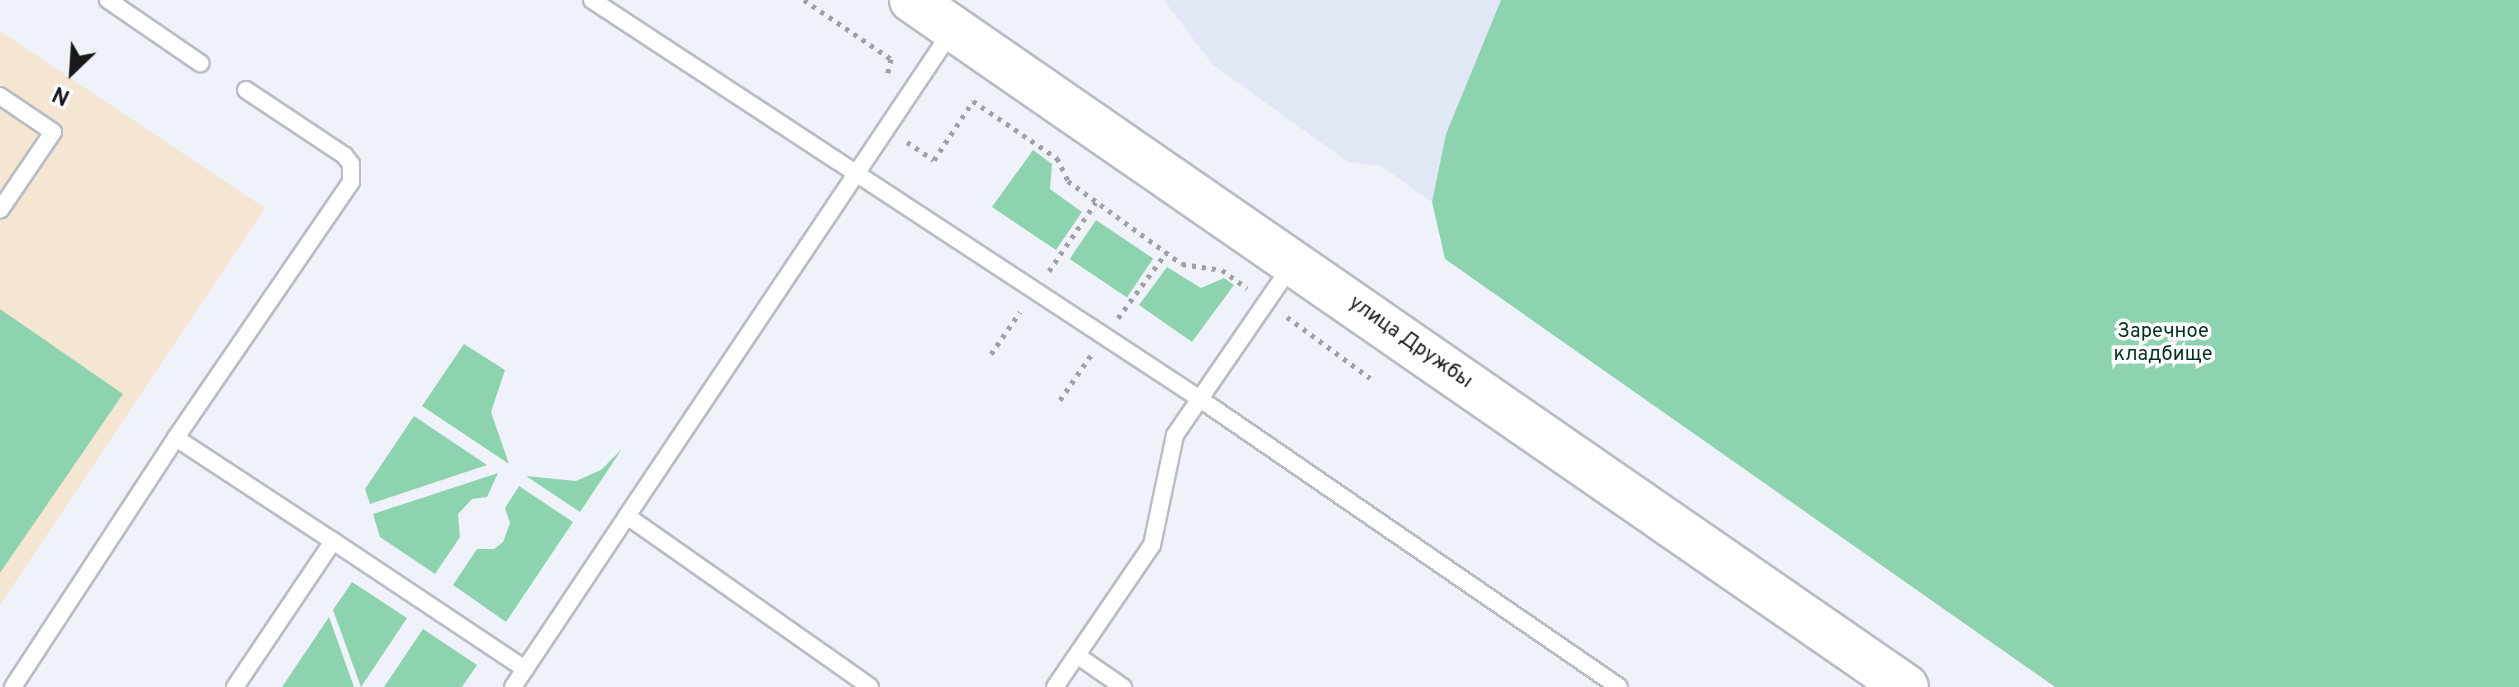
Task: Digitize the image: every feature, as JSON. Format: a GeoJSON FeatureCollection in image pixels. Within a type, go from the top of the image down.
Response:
{"type":"FeatureCollection","features":[{"type":"Feature","properties":{"kind":"main road","name":"улица Дружбы"},"geometry":{"type":"LineString","coordinates":[[912,0],[1906,687]]}},
{"type":"Feature","properties":{"kind":"lane"},"geometry":{"type":"LineString","coordinates":[[108,0],[200,63]]}},
{"type":"Feature","properties":{"kind":"lane"},"geometry":{"type":"LineString","coordinates":[[592,0],[1200,399],[1619,687]]}},
{"type":"Feature","properties":{"kind":"lane"},"geometry":{"type":"LineString","coordinates":[[513,687],[954,28]]}},
{"type":"Feature","properties":{"kind":"lane"},"geometry":{"type":"LineString","coordinates":[[13,687],[176,438],[351,182],[351,164],[344,155],[246,90]]}},
{"type":"Feature","properties":{"kind":"lane"},"geometry":{"type":"LineString","coordinates":[[0,96],[53,132],[0,210]]}},
{"type":"Feature","properties":{"kind":"lane"},"geometry":{"type":"LineString","coordinates":[[1055,687],[1152,545],[1175,435],[1294,263]]}},
{"type":"Feature","properties":{"kind":"lane"},"geometry":{"type":"LineString","coordinates":[[176,438],[525,669]]}},
{"type":"Feature","properties":{"kind":"lane"},"geometry":{"type":"LineString","coordinates":[[627,516],[870,687]]}},
{"type":"Feature","properties":{"kind":"lane"},"geometry":{"type":"LineString","coordinates":[[235,687],[333,541]]}},
{"type":"Feature","properties":{"kind":"lane"},"geometry":{"type":"LineString","coordinates":[[1078,656],[1123,687]]}},
{"type":"Feature","properties":{"kind":"path"},"geometry":{"type":"LineString","coordinates":[[804,0],[891,59],[878,123],[934,160],[973,101],[1057,158],[1068,181],[1182,264],[1222,270],[1370,378]]}},
{"type":"Feature","properties":{"kind":"shaded area"},"geometry":{"type":"Polygon","coordinates":[[[1164,0],[1501,0],[1446,134],[1432,202],[1381,166],[1348,162],[1212,64],[1164,0]]]}},
{"type":"Feature","properties":{"kind":"shaded area"},"geometry":{"type":"Polygon","coordinates":[[[0,31],[265,208],[0,605],[0,31]]]}},
{"type":"Feature","properties":{"kind":"green space","name":"Заречное кладбище"},"geometry":{"type":"Polygon","coordinates":[[[1501,0],[2519,0],[2519,687],[2055,687],[1445,259],[1432,202],[1446,134],[1501,0]]]}},
{"type":"Feature","properties":{"kind":"green space"},"geometry":{"type":"Polygon","coordinates":[[[1033,150],[1052,164],[1050,189],[1082,212],[1056,250],[992,207],[1033,150]]]}},
{"type":"Feature","properties":{"kind":"green space"},"geometry":{"type":"Polygon","coordinates":[[[1096,220],[1153,259],[1127,298],[1070,259],[1096,220]]]}},
{"type":"Feature","properties":{"kind":"green space"},"geometry":{"type":"Polygon","coordinates":[[[1167,267],[1201,288],[1224,278],[1234,285],[1192,342],[1139,305],[1167,267]]]}},
{"type":"Feature","properties":{"kind":"green space"},"geometry":{"type":"Polygon","coordinates":[[[0,309],[123,394],[0,573],[0,309]]]}},
{"type":"Feature","properties":{"kind":"green space"},"geometry":{"type":"Polygon","coordinates":[[[464,344],[505,370],[491,412],[509,464],[422,406],[464,344]]]}},
{"type":"Feature","properties":{"kind":"green space"},"geometry":{"type":"Polygon","coordinates":[[[414,416],[487,465],[370,504],[365,489],[414,416]]]}},
{"type":"Feature","properties":{"kind":"green space"},"geometry":{"type":"Polygon","coordinates":[[[622,449],[580,512],[526,476],[576,481],[601,470],[622,449]]]}},
{"type":"Feature","properties":{"kind":"green space"},"geometry":{"type":"Polygon","coordinates":[[[498,473],[487,497],[472,499],[458,514],[460,537],[435,574],[380,537],[373,514],[498,473]]]}},
{"type":"Feature","properties":{"kind":"green space"},"geometry":{"type":"Polygon","coordinates":[[[519,486],[573,522],[506,622],[453,585],[477,549],[494,549],[503,542],[510,523],[505,508],[519,486]]]}},
{"type":"Feature","properties":{"kind":"green space"},"geometry":{"type":"Polygon","coordinates":[[[352,582],[407,618],[361,687],[333,610],[352,582]]]}},
{"type":"Feature","properties":{"kind":"green space"},"geometry":{"type":"Polygon","coordinates":[[[329,617],[354,687],[282,687],[329,617]]]}},
{"type":"Feature","properties":{"kind":"green space"},"geometry":{"type":"Polygon","coordinates":[[[423,629],[477,665],[462,687],[384,687],[423,629]]]}}]}
